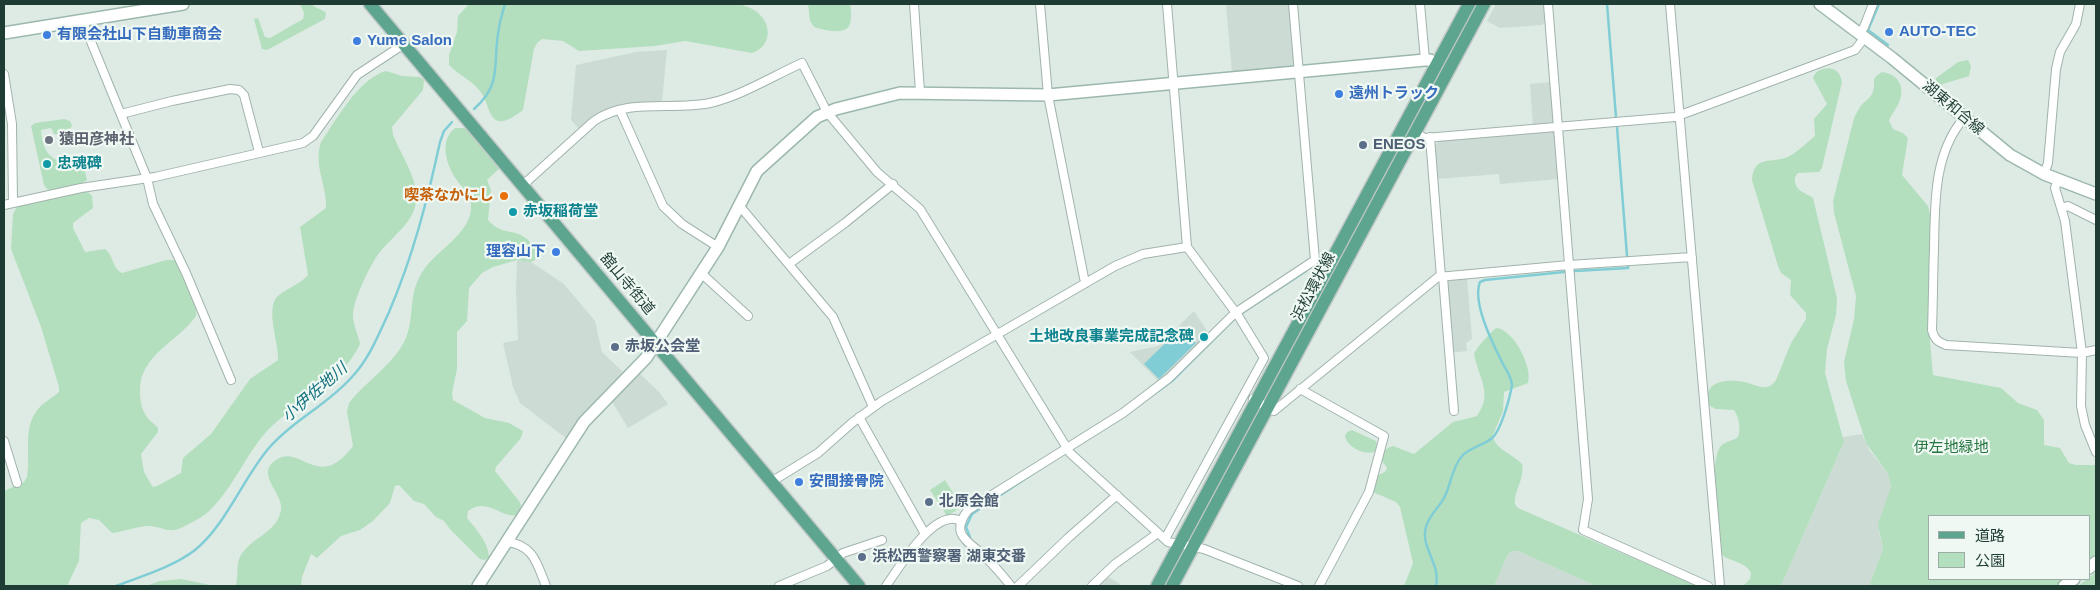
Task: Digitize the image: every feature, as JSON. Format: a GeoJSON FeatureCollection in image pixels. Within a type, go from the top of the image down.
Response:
{"type":"FeatureCollection","features":[{"type":"Feature","properties":{"kind":"main road","name":"舘山寺街道"},"geometry":{"type":"LineString","coordinates":[[370,4],[858,586]]}},
{"type":"Feature","properties":{"kind":"main road","name":"浜松環状線"},"geometry":{"type":"LineString","coordinates":[[1172,586],[1193,547],[1431,62],[1469,4]]}},
{"type":"Feature","properties":{"kind":"main road","name":"浜松環状線"},"geometry":{"type":"LineString","coordinates":[[1157,586],[1415,132],[1484,4]]}},
{"type":"Feature","properties":{"kind":"street"},"geometry":{"type":"LineString","coordinates":[[4,32],[183,4]]}},
{"type":"Feature","properties":{"kind":"street"},"geometry":{"type":"LineString","coordinates":[[914,4],[920,92]]}},
{"type":"Feature","properties":{"kind":"street"},"geometry":{"type":"LineString","coordinates":[[1040,4],[1048,95],[1086,283]]}},
{"type":"Feature","properties":{"kind":"street"},"geometry":{"type":"LineString","coordinates":[[1165,540],[1264,358],[1235,313],[1186,247],[1167,4]]}},
{"type":"Feature","properties":{"kind":"street"},"geometry":{"type":"LineString","coordinates":[[1011,586],[984,556],[964,540],[961,527],[964,515],[973,506],[1123,413],[1169,378],[1235,313],[1315,260],[1293,4]]}},
{"type":"Feature","properties":{"kind":"street"},"geometry":{"type":"LineString","coordinates":[[478,586],[584,422],[646,358],[718,247],[753,177],[762,165],[808,124],[827,112],[889,95],[920,92],[1048,95],[1431,62],[1420,4]]}},
{"type":"Feature","properties":{"kind":"street"},"geometry":{"type":"LineString","coordinates":[[1548,4],[1588,499],[1583,530],[1708,586]]}},
{"type":"Feature","properties":{"kind":"street"},"geometry":{"type":"LineString","coordinates":[[1670,4],[1720,586]]}},
{"type":"Feature","properties":{"kind":"street","name":"湖東和合線"},"geometry":{"type":"LineString","coordinates":[[1820,4],[1862,35],[2010,155],[2044,174],[2096,194]]}},
{"type":"Feature","properties":{"kind":"street"},"geometry":{"type":"LineString","coordinates":[[1415,132],[1424,138],[1680,115],[1856,50],[1874,4]]}},
{"type":"Feature","properties":{"kind":"street"},"geometry":{"type":"LineString","coordinates":[[2044,174],[2048,163],[2058,60],[2076,24],[2080,4]]}},
{"type":"Feature","properties":{"kind":"street"},"geometry":{"type":"LineString","coordinates":[[84,20],[85,27],[147,178],[153,204],[186,273],[231,380]]}},
{"type":"Feature","properties":{"kind":"street"},"geometry":{"type":"LineString","coordinates":[[4,205],[81,188],[147,178],[308,140],[357,75],[404,44]]}},
{"type":"Feature","properties":{"kind":"street"},"geometry":{"type":"LineString","coordinates":[[522,185],[594,122],[606,114],[620,110],[664,104],[698,104],[718,101],[802,63],[827,112],[873,167],[920,209],[1070,453],[1168,542],[1204,549],[1298,586]]}},
{"type":"Feature","properties":{"kind":"street"},"geometry":{"type":"LineString","coordinates":[[4,74],[12,124],[13,202]]}},
{"type":"Feature","properties":{"kind":"street"},"geometry":{"type":"LineString","coordinates":[[121,114],[230,89],[239,90],[244,95],[260,152]]}},
{"type":"Feature","properties":{"kind":"street"},"geometry":{"type":"LineString","coordinates":[[620,110],[663,206],[682,224],[718,247]]}},
{"type":"Feature","properties":{"kind":"street"},"geometry":{"type":"LineString","coordinates":[[1964,118],[1957,127],[1945,155],[1936,192],[1932,330],[1934,337],[1939,343],[1946,345],[2082,352],[2096,350]]}},
{"type":"Feature","properties":{"kind":"street"},"geometry":{"type":"LineString","coordinates":[[1430,137],[1454,411]]}},
{"type":"Feature","properties":{"kind":"street"},"geometry":{"type":"LineString","coordinates":[[2058,180],[2055,188],[2067,229],[2082,352],[2081,406],[2085,425],[2096,452]]}},
{"type":"Feature","properties":{"kind":"street"},"geometry":{"type":"LineString","coordinates":[[789,264],[845,223],[893,184]]}},
{"type":"Feature","properties":{"kind":"street"},"geometry":{"type":"LineString","coordinates":[[2062,208],[2068,206],[2096,220]]}},
{"type":"Feature","properties":{"kind":"street"},"geometry":{"type":"LineString","coordinates":[[738,208],[743,210],[827,309],[838,325],[873,407]]}},
{"type":"Feature","properties":{"kind":"street"},"geometry":{"type":"LineString","coordinates":[[771,482],[818,453],[873,407],[1115,266],[1143,254],[1186,247]]}},
{"type":"Feature","properties":{"kind":"street"},"geometry":{"type":"LineString","coordinates":[[1244,395],[1274,411],[1438,277],[1569,265],[1692,257]]}},
{"type":"Feature","properties":{"kind":"street"},"geometry":{"type":"LineString","coordinates":[[701,273],[748,316]]}},
{"type":"Feature","properties":{"kind":"street"},"geometry":{"type":"LineString","coordinates":[[1300,389],[1384,436],[1369,492],[1319,586]]}},
{"type":"Feature","properties":{"kind":"street"},"geometry":{"type":"LineString","coordinates":[[859,417],[925,534]]}},
{"type":"Feature","properties":{"kind":"street"},"geometry":{"type":"LineString","coordinates":[[4,441],[17,483]]}},
{"type":"Feature","properties":{"kind":"street"},"geometry":{"type":"LineString","coordinates":[[1018,586],[1068,538],[1117,495]]}},
{"type":"Feature","properties":{"kind":"street"},"geometry":{"type":"LineString","coordinates":[[886,586],[925,534],[946,520],[962,521]]}},
{"type":"Feature","properties":{"kind":"street"},"geometry":{"type":"LineString","coordinates":[[1092,586],[1115,564],[1158,533]]}},
{"type":"Feature","properties":{"kind":"street"},"geometry":{"type":"LineString","coordinates":[[779,586],[827,566],[843,553],[882,540]]}},
{"type":"Feature","properties":{"kind":"street"},"geometry":{"type":"LineString","coordinates":[[507,542],[522,545],[528,549],[537,564],[546,586]]}},
{"type":"Feature","properties":{"kind":"shaded area"},"geometry":{"type":"Polygon","coordinates":[[[1226,4],[1290,4],[1295,65],[1293,67],[1232,73],[1226,4]]]}},
{"type":"Feature","properties":{"kind":"shaded area"},"geometry":{"type":"Polygon","coordinates":[[[1496,4],[1544,4],[1546,20],[1542,25],[1500,28],[1487,21],[1496,4]]]}},
{"type":"Feature","properties":{"kind":"shaded area"},"geometry":{"type":"Polygon","coordinates":[[[667,50],[662,101],[612,108],[580,130],[571,120],[576,65],[636,52],[667,50]]]}},
{"type":"Feature","properties":{"kind":"shaded area"},"geometry":{"type":"Polygon","coordinates":[[[1551,82],[1554,122],[1552,124],[1533,126],[1530,84],[1551,82]]]}},
{"type":"Feature","properties":{"kind":"shaded area"},"geometry":{"type":"Polygon","coordinates":[[[1552,131],[1555,133],[1558,179],[1500,184],[1499,174],[1437,179],[1434,147],[1440,140],[1552,131]]]}},
{"type":"Feature","properties":{"kind":"shaded area"},"geometry":{"type":"Polygon","coordinates":[[[517,260],[531,262],[564,284],[595,321],[602,352],[624,373],[588,410],[567,439],[520,403],[513,387],[503,343],[518,340],[517,260]]]}},
{"type":"Feature","properties":{"kind":"shaded area"},"geometry":{"type":"Polygon","coordinates":[[[1467,278],[1472,339],[1466,343],[1467,351],[1451,353],[1445,280],[1467,278]]]}},
{"type":"Feature","properties":{"kind":"shaded area"},"geometry":{"type":"Polygon","coordinates":[[[1194,311],[1209,334],[1159,382],[1130,352],[1158,346],[1194,311]]]}},
{"type":"Feature","properties":{"kind":"shaded area"},"geometry":{"type":"Polygon","coordinates":[[[638,372],[659,392],[668,404],[628,428],[611,400],[638,372]]]}},
{"type":"Feature","properties":{"kind":"shaded area"},"geometry":{"type":"Polygon","coordinates":[[[1862,434],[1870,451],[1888,474],[1891,487],[1879,532],[1883,549],[1869,586],[1781,586],[1842,447],[1843,437],[1862,434]]]}},
{"type":"Feature","properties":{"kind":"shaded area"},"geometry":{"type":"Polygon","coordinates":[[[1512,551],[1518,551],[1596,586],[1494,586],[1508,554],[1512,551]]]}},
{"type":"Feature","properties":{"kind":"shaded area"},"geometry":{"type":"Polygon","coordinates":[[[1107,576],[1123,586],[1097,586],[1107,576]]]}},
{"type":"Feature","properties":{"kind":"green space"},"geometry":{"type":"Polygon","coordinates":[[[300,4],[312,4],[322,10],[326,13],[325,19],[267,50],[262,49],[254,19],[258,18],[265,37],[270,38],[303,19],[304,13],[300,4]]]}},
{"type":"Feature","properties":{"kind":"green space"},"geometry":{"type":"Polygon","coordinates":[[[469,4],[739,4],[753,9],[762,17],[766,23],[768,35],[763,46],[752,53],[685,41],[655,46],[579,51],[563,41],[542,39],[534,49],[523,110],[508,120],[498,121],[492,116],[479,89],[449,65],[449,55],[457,32],[458,16],[469,4]]]}},
{"type":"Feature","properties":{"kind":"green space"},"geometry":{"type":"Polygon","coordinates":[[[808,4],[850,4],[851,17],[848,28],[839,31],[828,31],[814,27],[810,21],[808,4]]]}},
{"type":"Feature","properties":{"kind":"green space"},"geometry":{"type":"Polygon","coordinates":[[[1968,60],[1971,66],[1969,76],[1940,85],[1934,83],[1936,78],[1958,62],[1968,60]]]}},
{"type":"Feature","properties":{"kind":"green space"},"geometry":{"type":"Polygon","coordinates":[[[1829,68],[1838,72],[1842,82],[1822,168],[1819,172],[1798,173],[1795,177],[1795,182],[1800,190],[1813,198],[1837,298],[1836,315],[1827,349],[1825,373],[1844,442],[1781,586],[1743,586],[1750,579],[1751,573],[1742,564],[1723,556],[1720,549],[1715,479],[1717,454],[1723,444],[1738,437],[1739,423],[1734,410],[1716,409],[1710,406],[1708,392],[1716,384],[1729,381],[1744,382],[1764,387],[1771,385],[1776,380],[1791,343],[1806,319],[1806,313],[1790,295],[1791,280],[1781,273],[1778,266],[1752,180],[1753,172],[1759,164],[1785,158],[1797,152],[1815,136],[1814,119],[1827,104],[1813,78],[1819,70],[1829,68]]]}},
{"type":"Feature","properties":{"kind":"green space"},"geometry":{"type":"Polygon","coordinates":[[[386,71],[402,76],[420,77],[424,80],[423,90],[392,127],[393,135],[413,177],[416,202],[414,210],[405,225],[376,257],[359,291],[353,315],[360,344],[352,358],[330,381],[277,421],[266,432],[252,450],[234,480],[210,510],[200,518],[175,530],[149,526],[112,533],[99,520],[89,518],[81,523],[79,561],[67,586],[4,586],[4,491],[24,482],[27,477],[28,442],[33,416],[40,407],[59,392],[41,327],[11,249],[13,214],[18,205],[88,192],[92,196],[93,208],[73,223],[73,228],[85,252],[105,249],[116,268],[122,273],[166,260],[174,260],[178,265],[196,306],[196,316],[146,367],[140,391],[144,411],[158,428],[158,432],[141,454],[144,472],[153,487],[157,486],[181,473],[183,458],[211,434],[250,379],[278,360],[272,316],[275,300],[279,295],[308,275],[300,227],[326,208],[325,191],[319,167],[321,142],[357,91],[376,75],[386,71]]]}},
{"type":"Feature","properties":{"kind":"green space","name":"伊左地緑地"},"geometry":{"type":"Polygon","coordinates":[[[1882,72],[1892,75],[1900,85],[1901,95],[1899,103],[1889,121],[1893,129],[1903,133],[1908,138],[1902,175],[1928,206],[1931,219],[1929,330],[1933,375],[2001,388],[2018,403],[2037,410],[2044,420],[2044,445],[2060,448],[2069,463],[2096,465],[2096,555],[2090,559],[2090,515],[1928,515],[1928,580],[2063,580],[2055,586],[1869,586],[1883,549],[1878,524],[1891,487],[1888,474],[1866,443],[1846,381],[1844,362],[1854,319],[1856,296],[1834,213],[1833,201],[1854,118],[1860,107],[1872,94],[1878,74],[1882,72]]]}},
{"type":"Feature","properties":{"kind":"green space"},"geometry":{"type":"Polygon","coordinates":[[[64,119],[70,121],[72,125],[69,130],[65,133],[54,134],[51,128],[41,130],[43,142],[47,152],[55,159],[83,163],[87,180],[80,185],[48,190],[44,185],[31,126],[35,123],[64,119]]]}},
{"type":"Feature","properties":{"kind":"green space"},"geometry":{"type":"Polygon","coordinates":[[[455,128],[469,130],[500,168],[487,180],[491,190],[488,220],[500,229],[525,237],[537,252],[535,260],[531,262],[517,260],[493,267],[482,273],[469,288],[467,321],[457,332],[457,369],[452,393],[453,400],[485,418],[509,423],[523,431],[521,438],[496,467],[495,471],[519,501],[521,505],[519,513],[508,515],[483,506],[468,511],[467,518],[487,546],[489,557],[485,560],[480,559],[444,521],[436,517],[424,504],[414,501],[399,485],[395,486],[390,503],[373,521],[360,530],[341,536],[317,558],[311,554],[302,577],[301,586],[234,586],[237,581],[238,563],[241,556],[248,547],[275,524],[279,517],[281,504],[269,477],[270,465],[285,456],[294,457],[320,467],[330,466],[341,459],[353,446],[347,412],[349,403],[400,349],[408,331],[413,296],[419,278],[431,261],[454,239],[467,223],[471,201],[452,173],[446,153],[447,139],[455,128]]]}},
{"type":"Feature","properties":{"kind":"green space"},"geometry":{"type":"Polygon","coordinates":[[[1496,328],[1503,330],[1509,335],[1521,350],[1529,376],[1528,383],[1504,392],[1503,411],[1493,435],[1496,444],[1500,448],[1522,464],[1522,475],[1515,499],[1515,504],[1518,508],[1697,586],[1596,586],[1518,551],[1512,551],[1508,554],[1494,586],[1404,586],[1413,563],[1400,507],[1396,502],[1373,492],[1377,476],[1386,471],[1387,468],[1382,461],[1383,453],[1393,446],[1414,454],[1453,422],[1477,416],[1482,408],[1484,393],[1474,354],[1487,336],[1496,328]]]}},
{"type":"Feature","properties":{"kind":"green space"},"geometry":{"type":"Polygon","coordinates":[[[1352,430],[1376,441],[1377,447],[1374,452],[1361,451],[1349,444],[1345,436],[1347,432],[1352,430]]]}},
{"type":"Feature","properties":{"kind":"green space"},"geometry":{"type":"Polygon","coordinates":[[[945,480],[962,507],[947,516],[930,490],[945,480]]]}},
{"type":"Feature","properties":{"kind":"green space"},"geometry":{"type":"Polygon","coordinates":[[[2096,572],[2096,586],[2078,586],[2086,580],[2090,580],[2090,577],[2096,572]]]}},
{"type":"Feature","properties":{"kind":"green space"},"geometry":{"type":"Polygon","coordinates":[[[181,579],[215,586],[146,586],[160,581],[181,579]]]}},
{"type":"Feature","properties":{"kind":"water"},"geometry":{"type":"Polygon","coordinates":[[[1181,328],[1196,343],[1159,379],[1144,364],[1181,328]]]}},
{"type":"Feature","properties":{"kind":"waterway"},"geometry":{"type":"LineString","coordinates":[[474,109],[483,100],[493,83],[498,30],[505,4]]}},
{"type":"Feature","properties":{"kind":"waterway"},"geometry":{"type":"LineString","coordinates":[[1607,4],[1616,117]]}},
{"type":"Feature","properties":{"kind":"waterway"},"geometry":{"type":"LineString","coordinates":[[1879,4],[1868,30],[1888,45]]}},
{"type":"Feature","properties":{"kind":"waterway","name":"小伊佐地川"},"geometry":{"type":"LineString","coordinates":[[116,586],[167,566],[195,550],[216,528],[268,449],[277,439],[342,388],[363,363],[373,347],[398,291],[424,207],[440,142],[444,131],[452,122]]}},
{"type":"Feature","properties":{"kind":"waterway"},"geometry":{"type":"LineString","coordinates":[[1617,127],[1627,256]]}},
{"type":"Feature","properties":{"kind":"waterway"},"geometry":{"type":"LineString","coordinates":[[1575,271],[1628,268],[1628,266]]}},
{"type":"Feature","properties":{"kind":"waterway"},"geometry":{"type":"LineString","coordinates":[[1242,313],[1306,271]]}},
{"type":"Feature","properties":{"kind":"waterway"},"geometry":{"type":"LineString","coordinates":[[1436,586],[1437,577],[1425,540],[1427,524],[1444,498],[1459,460],[1469,451],[1492,438],[1499,428],[1512,385],[1484,322],[1479,300],[1478,290],[1480,282],[1564,272]]}},
{"type":"Feature","properties":{"kind":"waterway"},"geometry":{"type":"LineString","coordinates":[[1117,421],[1172,381],[1234,319]]}},
{"type":"Feature","properties":{"kind":"waterway"},"geometry":{"type":"LineString","coordinates":[[971,540],[966,527],[972,514],[1043,467]]}},
{"type":"Feature","properties":{"kind":"place","name":"AUTO-TEC"},"geometry":{"type":"Point","coordinates":[1889,32]}},
{"type":"Feature","properties":{"kind":"place","name":"有限会社山下自動車商会"},"geometry":{"type":"Point","coordinates":[47,35]}},
{"type":"Feature","properties":{"kind":"place","name":"Yume Salon"},"geometry":{"type":"Point","coordinates":[357,41]}},
{"type":"Feature","properties":{"kind":"place","name":"遠州トラック"},"geometry":{"type":"Point","coordinates":[1339,94]}},
{"type":"Feature","properties":{"kind":"place","name":"猿田彦神社"},"geometry":{"type":"Point","coordinates":[49,140]}},
{"type":"Feature","properties":{"kind":"place","name":"ENEOS"},"geometry":{"type":"Point","coordinates":[1363,145]}},
{"type":"Feature","properties":{"kind":"place","name":"忠魂碑"},"geometry":{"type":"Point","coordinates":[47,164]}},
{"type":"Feature","properties":{"kind":"place","name":"喫茶なかにし"},"geometry":{"type":"Point","coordinates":[504,196]}},
{"type":"Feature","properties":{"kind":"place","name":"赤坂稲荷堂"},"geometry":{"type":"Point","coordinates":[513,212]}},
{"type":"Feature","properties":{"kind":"place","name":"理容山下"},"geometry":{"type":"Point","coordinates":[556,252]}},
{"type":"Feature","properties":{"kind":"place","name":"土地改良事業完成記念碑"},"geometry":{"type":"Point","coordinates":[1204,337]}},
{"type":"Feature","properties":{"kind":"place","name":"赤坂公会堂"},"geometry":{"type":"Point","coordinates":[615,347]}},
{"type":"Feature","properties":{"kind":"place","name":"安間接骨院"},"geometry":{"type":"Point","coordinates":[799,482]}},
{"type":"Feature","properties":{"kind":"place","name":"北原会館"},"geometry":{"type":"Point","coordinates":[929,502]}},
{"type":"Feature","properties":{"kind":"place","name":"浜松西警察署 湖東交番"},"geometry":{"type":"Point","coordinates":[862,557]}}]}
